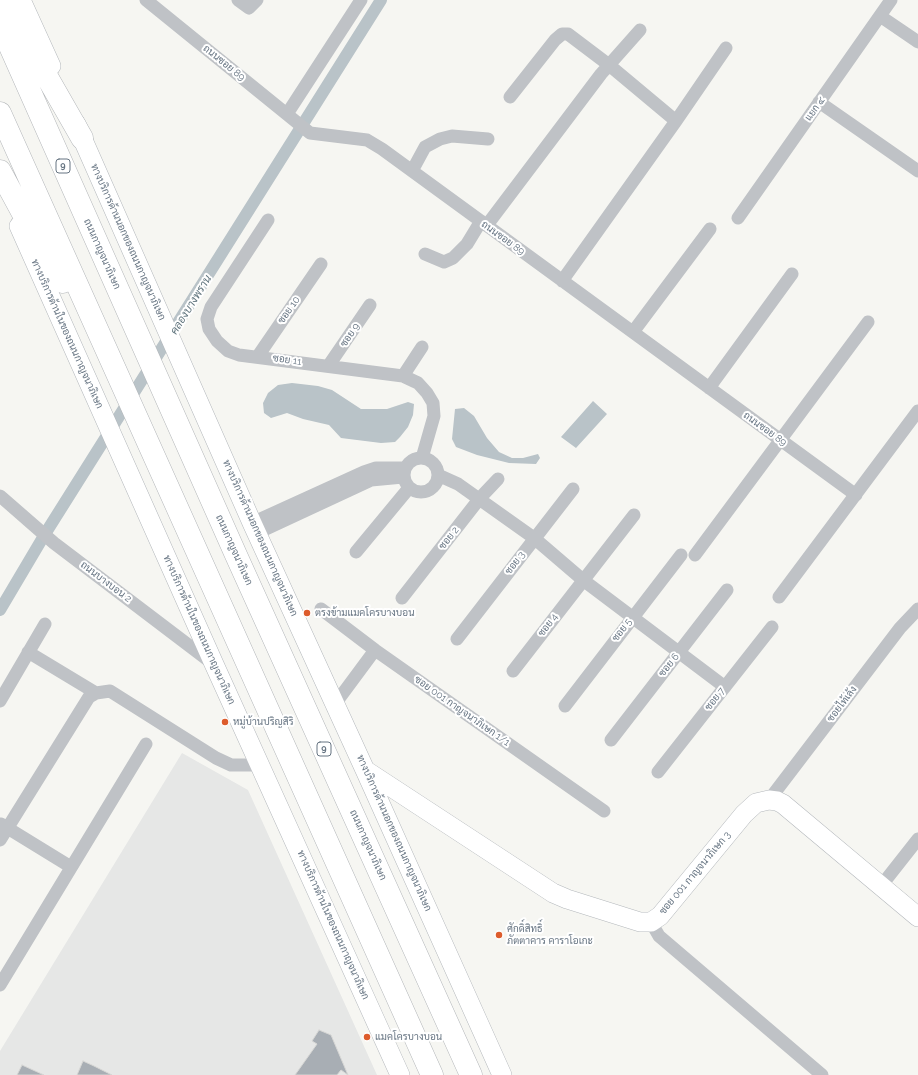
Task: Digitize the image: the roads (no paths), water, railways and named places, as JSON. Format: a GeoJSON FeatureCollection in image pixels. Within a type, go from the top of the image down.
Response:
{"type":"FeatureCollection","features":[{"type":"Feature","properties":{"kind":"highway"},"geometry":{"type":"LineString","coordinates":[[3,0],[82,138]]}},
{"type":"Feature","properties":{"kind":"highway","name":"ถนนกาญจนาภิเษก"},"geometry":{"type":"LineString","coordinates":[[0,24],[177,422],[471,1075]]}},
{"type":"Feature","properties":{"kind":"highway"},"geometry":{"type":"LineString","coordinates":[[0,113],[176,509],[432,1075]]}},
{"type":"Feature","properties":{"kind":"highway"},"geometry":{"type":"LineString","coordinates":[[0,170],[40,245],[105,347]]}},
{"type":"Feature","properties":{"kind":"main road","name":"ทางบริการด้านนอกของถนนกาญจนาภิเษก"},"geometry":{"type":"LineString","coordinates":[[21,0],[254,528],[336,704],[502,1075]]}},
{"type":"Feature","properties":{"kind":"main road","name":"ทางบริการด้านในของถนนกาญจนาภิเษก"},"geometry":{"type":"LineString","coordinates":[[0,184],[214,664],[400,1075]]}},
{"type":"Feature","properties":{"kind":"main road","name":"ซอย 001 กาญจนาภิเษก 3"},"geometry":{"type":"LineString","coordinates":[[365,770],[553,893],[574,902],[632,919],[651,922],[660,916],[744,814],[756,803],[769,800]]}},
{"type":"Feature","properties":{"kind":"main road"},"geometry":{"type":"LineString","coordinates":[[769,800],[777,801],[783,804],[918,917]]}},
{"type":"Feature","properties":{"kind":"street","name":"ถนนซอย 89"},"geometry":{"type":"LineString","coordinates":[[146,0],[310,133],[367,140],[484,223],[856,496]]}},
{"type":"Feature","properties":{"kind":"street"},"geometry":{"type":"LineString","coordinates":[[238,0],[249,8],[257,0]]}},
{"type":"Feature","properties":{"kind":"street"},"geometry":{"type":"LineString","coordinates":[[288,116],[361,0]]}},
{"type":"Feature","properties":{"kind":"street","name":"แยก ๔"},"geometry":{"type":"LineString","coordinates":[[738,218],[891,0]]}},
{"type":"Feature","properties":{"kind":"street"},"geometry":{"type":"LineString","coordinates":[[880,16],[918,42]]}},
{"type":"Feature","properties":{"kind":"street"},"geometry":{"type":"LineString","coordinates":[[425,254],[444,262],[453,258],[467,244],[609,65],[640,30]]}},
{"type":"Feature","properties":{"kind":"street"},"geometry":{"type":"LineString","coordinates":[[510,97],[555,40],[562,34],[568,34],[609,65],[676,121]]}},
{"type":"Feature","properties":{"kind":"street"},"geometry":{"type":"LineString","coordinates":[[562,280],[676,121],[726,48]]}},
{"type":"Feature","properties":{"kind":"street"},"geometry":{"type":"LineString","coordinates":[[820,102],[918,171]]}},
{"type":"Feature","properties":{"kind":"street"},"geometry":{"type":"LineString","coordinates":[[412,171],[425,147],[440,139],[452,136],[488,139]]}},
{"type":"Feature","properties":{"kind":"street","name":"ซอย 11"},"geometry":{"type":"LineString","coordinates":[[268,220],[211,307],[207,319],[209,329],[228,351],[238,355],[329,365],[403,376],[418,383],[433,403],[434,416],[422,458]]}},
{"type":"Feature","properties":{"kind":"street"},"geometry":{"type":"LineString","coordinates":[[633,332],[710,229]]}},
{"type":"Feature","properties":{"kind":"street","name":"ซอย 10"},"geometry":{"type":"LineString","coordinates":[[258,356],[321,264]]}},
{"type":"Feature","properties":{"kind":"street"},"geometry":{"type":"LineString","coordinates":[[709,388],[792,274]]}},
{"type":"Feature","properties":{"kind":"street","name":"ซอย 9"},"geometry":{"type":"LineString","coordinates":[[329,365],[370,305]]}},
{"type":"Feature","properties":{"kind":"street"},"geometry":{"type":"LineString","coordinates":[[695,555],[868,322]]}},
{"type":"Feature","properties":{"kind":"street"},"geometry":{"type":"LineString","coordinates":[[403,376],[422,347]]}},
{"type":"Feature","properties":{"kind":"street"},"geometry":{"type":"LineString","coordinates":[[779,598],[918,411]]}},
{"type":"Feature","properties":{"kind":"street"},"geometry":{"type":"LineString","coordinates":[[254,528],[364,472],[376,468],[406,478],[413,492],[425,492],[435,486],[438,475],[435,465],[427,459],[422,458],[412,460],[406,478],[356,552]]}},
{"type":"Feature","properties":{"kind":"street"},"geometry":{"type":"LineString","coordinates":[[438,475],[458,484],[480,498],[534,538],[583,580],[631,618],[725,687]]}},
{"type":"Feature","properties":{"kind":"street","name":"ซอย 2"},"geometry":{"type":"LineString","coordinates":[[402,598],[480,498],[498,479]]}},
{"type":"Feature","properties":{"kind":"street","name":"ซอย 3"},"geometry":{"type":"LineString","coordinates":[[457,639],[573,489]]}},
{"type":"Feature","properties":{"kind":"street","name":"ถนนบางบอน 2"},"geometry":{"type":"LineString","coordinates":[[0,496],[54,543],[214,664]]}},
{"type":"Feature","properties":{"kind":"street","name":"ซอย 4"},"geometry":{"type":"LineString","coordinates":[[513,671],[634,515]]}},
{"type":"Feature","properties":{"kind":"street","name":"ซอย 5"},"geometry":{"type":"LineString","coordinates":[[565,706],[631,618],[681,555]]}},
{"type":"Feature","properties":{"kind":"street","name":"ซอย 6"},"geometry":{"type":"LineString","coordinates":[[611,740],[727,590]]}},
{"type":"Feature","properties":{"kind":"street","name":"ซอย 001 กาญจนาภิเษก 1/1"},"geometry":{"type":"LineString","coordinates":[[321,609],[375,650],[604,811]]}},
{"type":"Feature","properties":{"kind":"street","name":"ซอยไท้เล้ง"},"geometry":{"type":"LineString","coordinates":[[769,800],[900,628],[918,609]]}},
{"type":"Feature","properties":{"kind":"street"},"geometry":{"type":"LineString","coordinates":[[0,701],[45,624]]}},
{"type":"Feature","properties":{"kind":"street","name":"ซอย 7"},"geometry":{"type":"LineString","coordinates":[[658,772],[772,627]]}},
{"type":"Feature","properties":{"kind":"street"},"geometry":{"type":"LineString","coordinates":[[336,704],[375,650]]}},
{"type":"Feature","properties":{"kind":"street"},"geometry":{"type":"LineString","coordinates":[[28,652],[96,693]]}},
{"type":"Feature","properties":{"kind":"street"},"geometry":{"type":"LineString","coordinates":[[0,840],[4,826],[89,697],[96,693],[110,691],[216,758],[231,765],[261,765]]}},
{"type":"Feature","properties":{"kind":"street"},"geometry":{"type":"LineString","coordinates":[[0,984],[146,744]]}},
{"type":"Feature","properties":{"kind":"street"},"geometry":{"type":"LineString","coordinates":[[4,826],[71,867]]}},
{"type":"Feature","properties":{"kind":"street"},"geometry":{"type":"LineString","coordinates":[[882,886],[918,839]]}},
{"type":"Feature","properties":{"kind":"street"},"geometry":{"type":"LineString","coordinates":[[651,922],[659,936],[822,1075]]}},
{"type":"Feature","properties":{"kind":"waterway","name":"คลองบางพราน"},"geometry":{"type":"LineString","coordinates":[[0,610],[45,534],[381,0]]}},
{"type":"Feature","properties":{"kind":"place","name":"ตรงข้ามแมคโครบางบอน"},"geometry":{"type":"Point","coordinates":[307,613]}},
{"type":"Feature","properties":{"kind":"place","name":"หมู่บ้านปริญสิริ"},"geometry":{"type":"Point","coordinates":[225,722]}},
{"type":"Feature","properties":{"kind":"place","name":"ศักดิ์สิทธิ์ ภัตตาคาร คาราโอเกะ"},"geometry":{"type":"Point","coordinates":[499,935]}},
{"type":"Feature","properties":{"kind":"place","name":"แมคโครบางบอน"},"geometry":{"type":"Point","coordinates":[367,1037]}}]}
